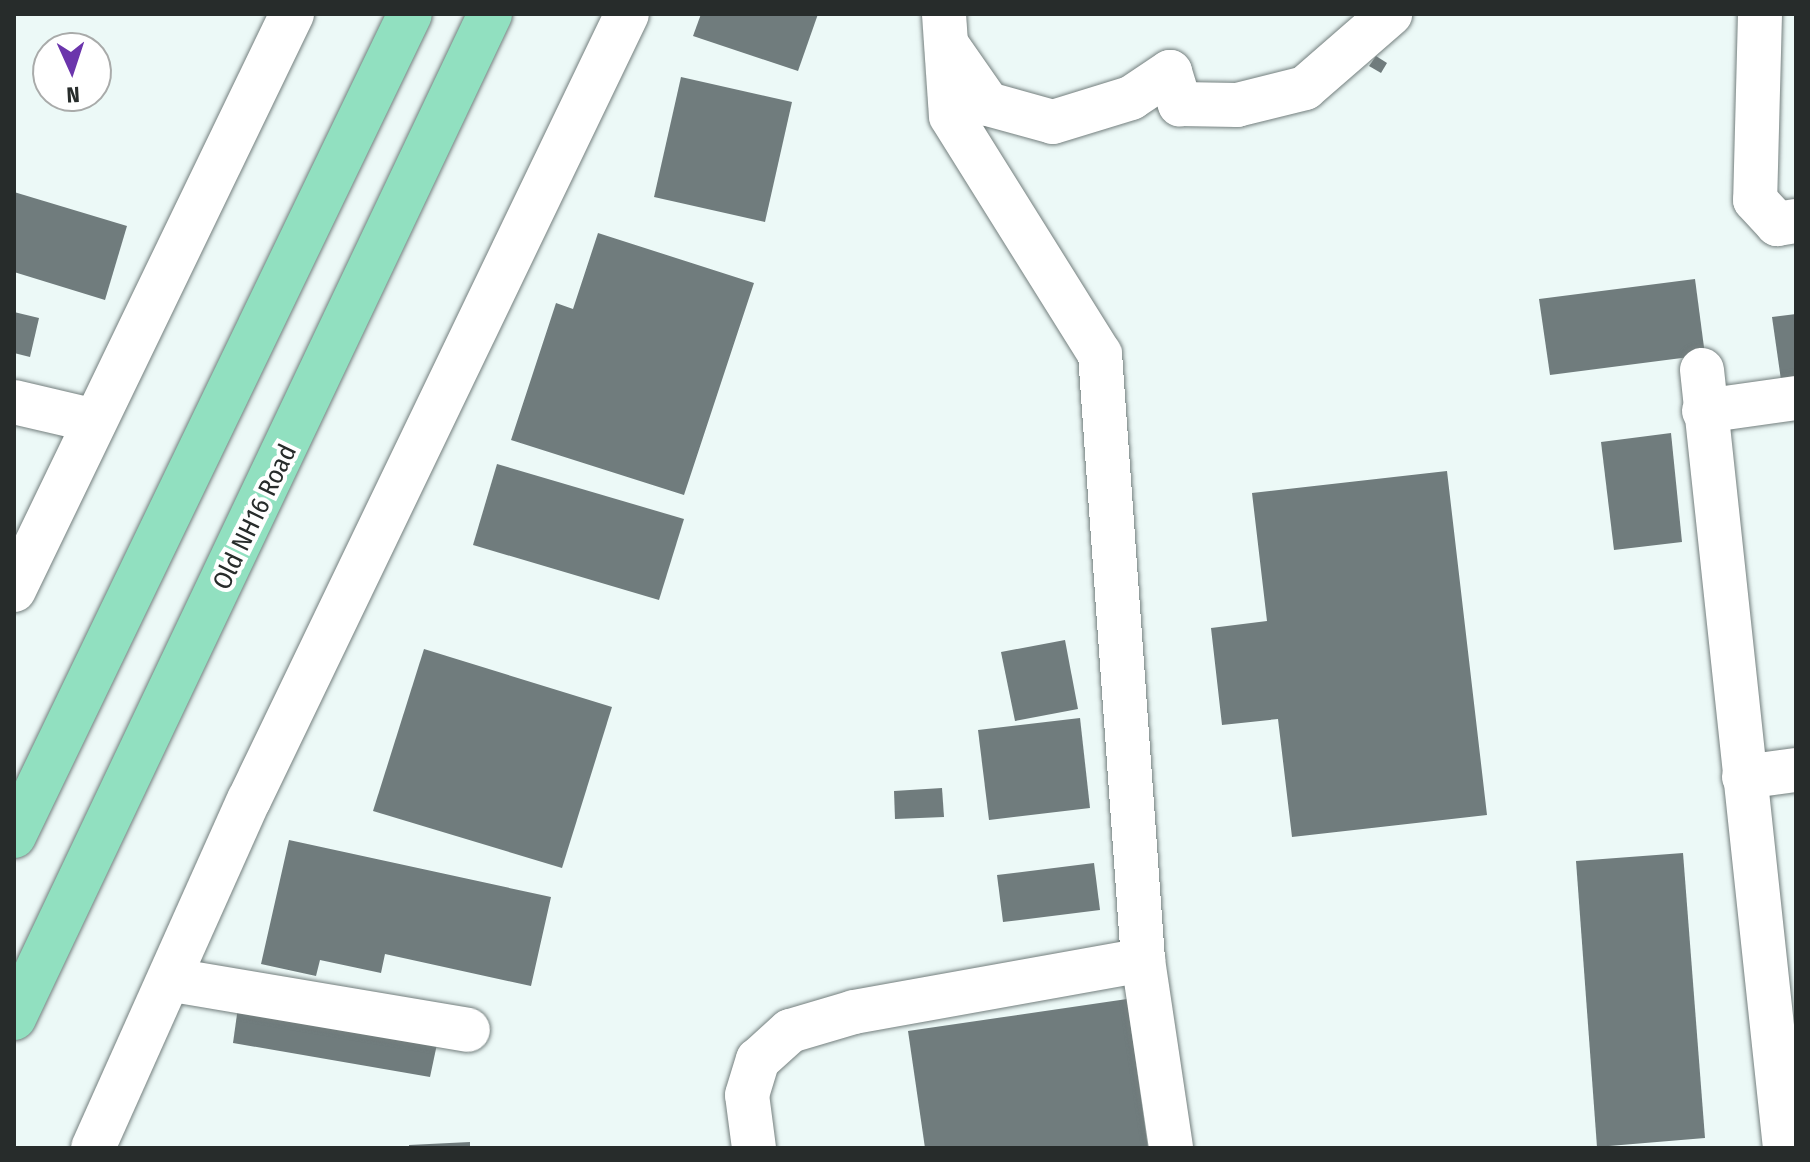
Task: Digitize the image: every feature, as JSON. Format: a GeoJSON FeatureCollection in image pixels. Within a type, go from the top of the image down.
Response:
{"type":"FeatureCollection","features":[{"type":"Feature","properties":{"kind":"main road"},"geometry":{"type":"LineString","coordinates":[[14,836],[410,14]]}},
{"type":"Feature","properties":{"kind":"main road","name":"Old NH16 Road"},"geometry":{"type":"LineString","coordinates":[[14,1018],[490,14]]}},
{"type":"Feature","properties":{"kind":"street"},"geometry":{"type":"LineString","coordinates":[[14,590],[292,14]]}},
{"type":"Feature","properties":{"kind":"street"},"geometry":{"type":"LineString","coordinates":[[93,1148],[173,980],[249,800],[627,14]]}},
{"type":"Feature","properties":{"kind":"street"},"geometry":{"type":"LineString","coordinates":[[942,21],[957,69],[988,104],[1053,122],[1131,98],[1170,72],[1180,104],[1237,105],[1305,88],[1390,14]]}},
{"type":"Feature","properties":{"kind":"street"},"geometry":{"type":"LineString","coordinates":[[1760,14],[1755,200],[1777,224],[1796,221]]}},
{"type":"Feature","properties":{"kind":"street"},"geometry":{"type":"LineString","coordinates":[[942,21],[951,116],[1100,354],[1143,960],[1171,1148]]}},
{"type":"Feature","properties":{"kind":"street"},"geometry":{"type":"LineString","coordinates":[[1785,1148],[1703,390],[1796,398]]}},
{"type":"Feature","properties":{"kind":"street"},"geometry":{"type":"LineString","coordinates":[[14,402],[95,421]]}},
{"type":"Feature","properties":{"kind":"street"},"geometry":{"type":"LineString","coordinates":[[1744,777],[1796,770]]}},
{"type":"Feature","properties":{"kind":"street"},"geometry":{"type":"LineString","coordinates":[[754,1148],[747,1095],[758,1060],[790,1031],[854,1012],[1143,960]]}},
{"type":"Feature","properties":{"kind":"street"},"geometry":{"type":"LineString","coordinates":[[173,980],[468,1030]]}},
{"type":"Feature","properties":{"kind":"building"},"geometry":{"type":"Polygon","coordinates":[[[701,14],[818,14],[798,71],[693,36],[701,14]]]}},
{"type":"Feature","properties":{"kind":"building"},"geometry":{"type":"Polygon","coordinates":[[[1376,56],[1387,63],[1381,73],[1369,66],[1376,56]]]}},
{"type":"Feature","properties":{"kind":"building"},"geometry":{"type":"Polygon","coordinates":[[[681,77],[792,102],[765,222],[654,197],[681,77]]]}},
{"type":"Feature","properties":{"kind":"building"},"geometry":{"type":"Polygon","coordinates":[[[14,192],[127,226],[105,300],[14,272],[14,192]]]}},
{"type":"Feature","properties":{"kind":"building"},"geometry":{"type":"Polygon","coordinates":[[[598,233],[754,283],[684,495],[511,440],[556,303],[573,309],[598,233]]]}},
{"type":"Feature","properties":{"kind":"building"},"geometry":{"type":"Polygon","coordinates":[[[1695,279],[1705,355],[1550,375],[1539,299],[1695,279]]]}},
{"type":"Feature","properties":{"kind":"building"},"geometry":{"type":"Polygon","coordinates":[[[14,312],[39,318],[30,357],[14,353],[14,312]]]}},
{"type":"Feature","properties":{"kind":"building"},"geometry":{"type":"Polygon","coordinates":[[[1796,314],[1796,392],[1783,394],[1772,317],[1796,314]]]}},
{"type":"Feature","properties":{"kind":"building"},"geometry":{"type":"Polygon","coordinates":[[[1671,433],[1682,542],[1614,550],[1601,442],[1671,433]]]}},
{"type":"Feature","properties":{"kind":"building"},"geometry":{"type":"Polygon","coordinates":[[[497,464],[684,519],[659,600],[473,545],[497,464]]]}},
{"type":"Feature","properties":{"kind":"building"},"geometry":{"type":"Polygon","coordinates":[[[1447,471],[1487,815],[1292,837],[1278,719],[1222,725],[1211,628],[1267,621],[1252,493],[1447,471]]]}},
{"type":"Feature","properties":{"kind":"building"},"geometry":{"type":"Polygon","coordinates":[[[1065,640],[1078,709],[1015,721],[1001,652],[1065,640]]]}},
{"type":"Feature","properties":{"kind":"building"},"geometry":{"type":"Polygon","coordinates":[[[424,649],[612,707],[562,868],[373,811],[424,649]]]}},
{"type":"Feature","properties":{"kind":"building"},"geometry":{"type":"Polygon","coordinates":[[[1080,718],[1090,808],[989,820],[978,730],[1080,718]]]}},
{"type":"Feature","properties":{"kind":"building"},"geometry":{"type":"Polygon","coordinates":[[[942,788],[944,817],[895,819],[894,791],[942,788]]]}},
{"type":"Feature","properties":{"kind":"building"},"geometry":{"type":"Polygon","coordinates":[[[289,840],[551,897],[531,986],[385,954],[381,973],[320,960],[316,976],[261,964],[289,840]]]}},
{"type":"Feature","properties":{"kind":"building"},"geometry":{"type":"Polygon","coordinates":[[[1683,853],[1705,1138],[1597,1147],[1576,861],[1683,853]]]}},
{"type":"Feature","properties":{"kind":"building"},"geometry":{"type":"Polygon","coordinates":[[[1094,863],[1100,910],[1003,922],[997,875],[1094,863]]]}},
{"type":"Feature","properties":{"kind":"building"},"geometry":{"type":"Polygon","coordinates":[[[1127,999],[1148,1148],[925,1148],[908,1031],[1127,999]]]}},
{"type":"Feature","properties":{"kind":"building"},"geometry":{"type":"Polygon","coordinates":[[[238,1007],[437,1044],[430,1077],[233,1043],[238,1007]]]}},
{"type":"Feature","properties":{"kind":"building"},"geometry":{"type":"Polygon","coordinates":[[[470,1142],[470,1148],[409,1148],[409,1145],[470,1142]]]}}]}
